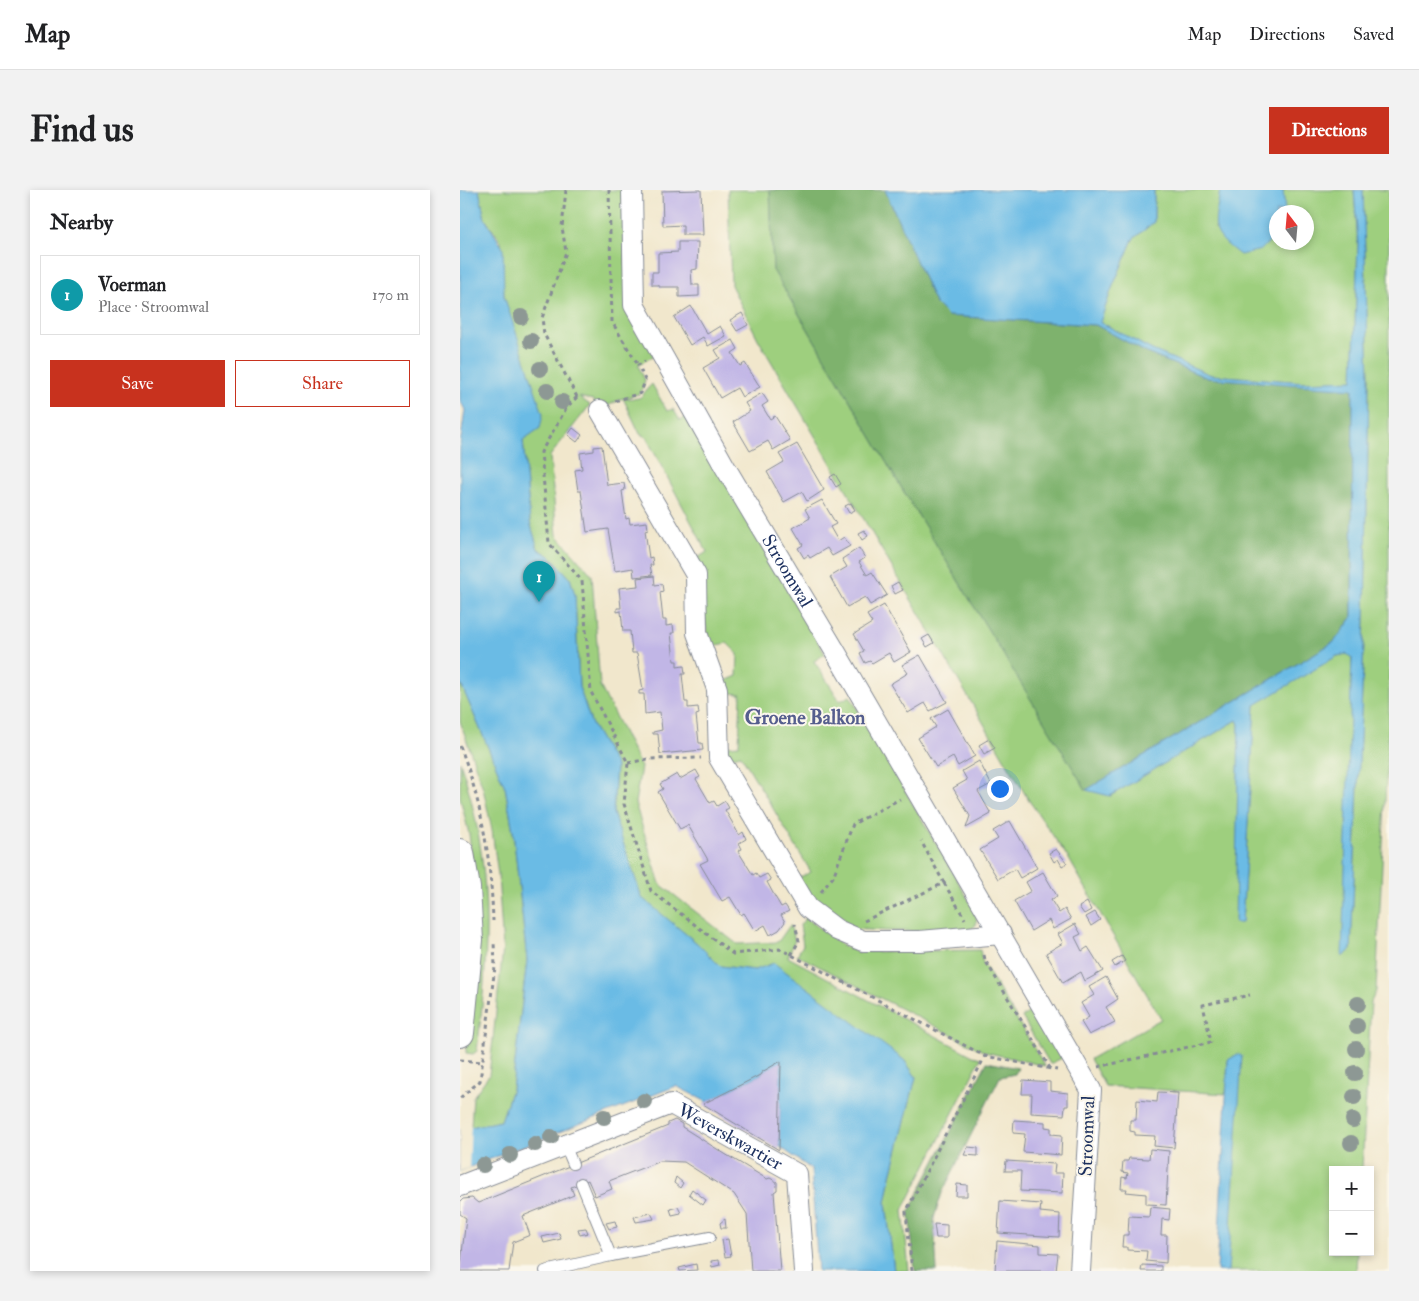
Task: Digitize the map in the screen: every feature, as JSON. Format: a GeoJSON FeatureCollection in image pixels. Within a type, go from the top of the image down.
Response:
{"type":"FeatureCollection","features":[{"type":"Feature","properties":{"kind":"main road"},"geometry":{"type":"LineString","coordinates":[[460,853],[466,888],[469,940],[460,1033]]}},
{"type":"Feature","properties":{"kind":"street","name":"Stroomwal"},"geometry":{"type":"LineString","coordinates":[[632,190],[634,305],[725,467],[1091,1090],[1080,1271]]}},
{"type":"Feature","properties":{"kind":"street"},"geometry":{"type":"LineString","coordinates":[[600,410],[696,575],[697,633],[717,689],[719,758],[808,908],[841,932],[863,941],[920,941],[1001,934]]}},
{"type":"Feature","properties":{"kind":"street","name":"Weverskwartier"},"geometry":{"type":"LineString","coordinates":[[460,1186],[671,1104],[797,1174],[804,1271]]}},
{"type":"Feature","properties":{"kind":"lane"},"geometry":{"type":"LineString","coordinates":[[565,1145],[573,1164]]}},
{"type":"Feature","properties":{"kind":"lane"},"geometry":{"type":"LineString","coordinates":[[581,1183],[611,1256]]}},
{"type":"Feature","properties":{"kind":"lane"},"geometry":{"type":"LineString","coordinates":[[544,1271],[710,1237]]}},
{"type":"Feature","properties":{"kind":"path"},"geometry":{"type":"LineString","coordinates":[[566,190],[562,227],[566,252],[542,318],[544,334],[577,397],[558,421],[541,452],[549,543],[582,581],[591,692],[628,763],[624,804],[651,891],[732,954],[780,949],[984,1056],[1050,1069],[985,960],[983,948],[916,833]]}},
{"type":"Feature","properties":{"kind":"path"},"geometry":{"type":"LineString","coordinates":[[618,400],[641,393]]}},
{"type":"Feature","properties":{"kind":"path"},"geometry":{"type":"LineString","coordinates":[[628,763],[648,759],[719,758]]}},
{"type":"Feature","properties":{"kind":"path"},"geometry":{"type":"LineString","coordinates":[[818,896],[833,877],[853,824],[916,790]]}},
{"type":"Feature","properties":{"kind":"path"},"geometry":{"type":"LineString","coordinates":[[898,800],[903,808]]}},
{"type":"Feature","properties":{"kind":"path"},"geometry":{"type":"LineString","coordinates":[[841,932],[944,883]]}},
{"type":"Feature","properties":{"kind":"path"},"geometry":{"type":"LineString","coordinates":[[791,955],[798,944]]}},
{"type":"Feature","properties":{"kind":"path"},"geometry":{"type":"LineString","coordinates":[[1083,1075],[1100,1066],[1211,1042],[1203,1004],[1250,995]]}},
{"type":"Feature","properties":{"kind":"path"},"geometry":{"type":"LineString","coordinates":[[912,1271],[906,1212],[984,1056]]}},
{"type":"Feature","properties":{"kind":"path"},"geometry":{"type":"LineString","coordinates":[[460,1060],[483,1062]]}},
{"type":"Feature","properties":{"kind":"green space"},"geometry":{"type":"Polygon","coordinates":[[[479,190],[624,190],[627,310],[654,356],[638,365],[645,380],[641,393],[625,398],[639,398],[652,384],[667,411],[673,409],[680,420],[689,416],[825,654],[814,661],[840,701],[850,696],[977,914],[976,925],[969,931],[851,929],[843,918],[807,894],[798,878],[811,872],[741,755],[728,758],[727,746],[739,745],[741,694],[727,693],[725,681],[737,676],[738,654],[727,643],[713,646],[706,627],[696,559],[707,552],[646,437],[640,434],[623,398],[600,410],[593,400],[579,397],[590,405],[550,456],[557,535],[592,575],[600,686],[641,767],[635,803],[660,884],[737,944],[778,942],[790,925],[795,940],[788,957],[973,1056],[981,1058],[903,1210],[909,1271],[894,1271],[886,1203],[916,1077],[904,1060],[880,1043],[755,970],[720,966],[698,944],[642,899],[613,813],[616,766],[592,725],[579,687],[575,595],[570,578],[550,556],[538,549],[530,522],[523,439],[540,428],[504,296],[501,241],[485,219],[479,190]]]}},
{"type":"Feature","properties":{"kind":"green space"},"geometry":{"type":"Polygon","coordinates":[[[728,190],[770,190],[773,270],[898,482],[1086,789],[1110,796],[1237,720],[1239,724],[1236,923],[1242,922],[1255,704],[1337,656],[1347,654],[1352,657],[1350,735],[1351,950],[1365,619],[1369,379],[1363,190],[1389,190],[1389,718],[1376,991],[1371,1002],[1362,1166],[1329,1166],[1329,1256],[1357,1256],[1356,1271],[1228,1271],[1228,1060],[1226,1094],[1105,1086],[1090,1059],[1161,1019],[1069,859],[1028,799],[758,339],[731,285],[728,190]]]}},
{"type":"Feature","properties":{"kind":"green space"},"geometry":{"type":"Polygon","coordinates":[[[770,190],[885,190],[935,303],[948,316],[1096,325],[1149,354],[1208,378],[1353,388],[1352,618],[1334,642],[1086,790],[898,482],[773,270],[770,190]]]}},
{"type":"Feature","properties":{"kind":"green space"},"geometry":{"type":"Polygon","coordinates":[[[1154,190],[1220,190],[1215,229],[1261,250],[1269,241],[1269,250],[1314,250],[1314,205],[1284,205],[1283,190],[1354,190],[1358,244],[1353,381],[1304,382],[1211,375],[1152,350],[1100,322],[1133,239],[1154,222],[1154,190]]]}},
{"type":"Feature","properties":{"kind":"green space"},"geometry":{"type":"Polygon","coordinates":[[[460,682],[505,787],[513,831],[527,960],[512,1089],[501,1121],[471,1127],[473,1097],[489,1075],[503,949],[498,875],[492,830],[483,788],[460,721],[460,682]]]}},
{"type":"Feature","properties":{"kind":"green space"},"geometry":{"type":"Polygon","coordinates":[[[460,761],[471,798],[478,835],[486,905],[486,940],[481,1013],[477,1051],[473,1054],[466,1053],[466,1044],[476,895],[469,834],[460,797],[460,761]]]}},
{"type":"Feature","properties":{"kind":"green space"},"geometry":{"type":"Polygon","coordinates":[[[806,918],[845,947],[858,952],[980,950],[983,963],[1045,1066],[985,1052],[797,955],[803,945],[800,925],[806,918]]]}},
{"type":"Feature","properties":{"kind":"green space"},"geometry":{"type":"Polygon","coordinates":[[[1034,1009],[1062,1058],[1050,1064],[1022,1017],[1034,1009]]]}},
{"type":"Feature","properties":{"kind":"green space"},"geometry":{"type":"Polygon","coordinates":[[[987,1062],[1018,1068],[1015,1074],[1000,1077],[942,1193],[934,1218],[937,1271],[915,1271],[909,1211],[987,1062]]]}},
{"type":"Feature","properties":{"kind":"water"},"geometry":{"type":"Polygon","coordinates":[[[460,190],[479,190],[485,219],[503,248],[504,296],[543,414],[540,428],[523,440],[530,522],[538,549],[550,556],[570,578],[575,595],[579,687],[592,725],[616,766],[613,813],[642,898],[698,944],[720,966],[755,970],[774,963],[904,1060],[916,1077],[886,1203],[894,1271],[818,1271],[811,1169],[779,1146],[781,1062],[762,1072],[762,1074],[707,1102],[676,1086],[460,1171],[460,1129],[501,1121],[512,1089],[527,960],[513,831],[505,787],[460,682],[460,446],[465,410],[460,400],[460,190]]]}},
{"type":"Feature","properties":{"kind":"water"},"geometry":{"type":"Polygon","coordinates":[[[885,190],[1154,190],[1154,222],[1133,239],[1100,322],[1152,350],[1211,375],[1304,382],[1353,380],[1358,244],[1354,190],[1363,190],[1369,379],[1365,619],[1351,950],[1342,957],[1352,658],[1347,654],[1337,656],[1255,705],[1242,923],[1235,923],[1239,724],[1237,720],[1110,796],[1086,790],[1334,642],[1352,618],[1353,389],[1208,378],[1149,354],[1096,325],[948,316],[935,303],[885,190]]]}},
{"type":"Feature","properties":{"kind":"water"},"geometry":{"type":"Polygon","coordinates":[[[1220,190],[1283,190],[1284,205],[1269,205],[1269,241],[1261,250],[1240,255],[1222,240],[1215,220],[1220,190]]]}},
{"type":"Feature","properties":{"kind":"water"},"geometry":{"type":"Polygon","coordinates":[[[1238,1054],[1242,1056],[1228,1271],[1217,1271],[1228,1060],[1238,1054]]]}},
{"type":"Feature","properties":{"kind":"pier"},"geometry":{"type":"Polygon","coordinates":[[[471,1125],[469,1168],[460,1171],[460,1127],[471,1125]]]}},
{"type":"Feature","properties":{"kind":"building"},"geometry":{"type":"Polygon","coordinates":[[[701,190],[703,235],[683,235],[683,225],[663,226],[662,191],[701,190]]]}},
{"type":"Feature","properties":{"kind":"building"},"geometry":{"type":"Polygon","coordinates":[[[678,242],[698,242],[697,269],[691,270],[692,285],[699,285],[699,296],[679,297],[679,287],[652,285],[652,272],[658,272],[658,253],[678,252],[678,242]]]}},
{"type":"Feature","properties":{"kind":"building"},"geometry":{"type":"Polygon","coordinates":[[[691,306],[707,334],[720,326],[726,336],[708,346],[703,337],[690,345],[674,317],[691,306]]]}},
{"type":"Feature","properties":{"kind":"building"},"geometry":{"type":"Polygon","coordinates":[[[742,313],[748,325],[737,331],[730,320],[742,313]]]}},
{"type":"Feature","properties":{"kind":"building"},"geometry":{"type":"Polygon","coordinates":[[[733,340],[738,349],[732,353],[740,366],[745,363],[760,387],[742,397],[737,388],[720,398],[703,368],[720,358],[715,350],[733,340]]]}},
{"type":"Feature","properties":{"kind":"building"},"geometry":{"type":"Polygon","coordinates":[[[762,393],[768,402],[762,406],[770,419],[775,416],[790,440],[773,450],[768,441],[750,451],[733,422],[750,411],[745,403],[762,393]]]}},
{"type":"Feature","properties":{"kind":"building"},"geometry":{"type":"Polygon","coordinates":[[[573,428],[582,435],[577,442],[568,435],[573,428]]]}},
{"type":"Feature","properties":{"kind":"building"},"geometry":{"type":"Polygon","coordinates":[[[797,444],[824,490],[807,501],[802,492],[784,502],[767,472],[784,462],[779,454],[797,444]]]}},
{"type":"Feature","properties":{"kind":"building"},"geometry":{"type":"Polygon","coordinates":[[[602,446],[607,485],[624,483],[625,490],[622,491],[626,519],[629,518],[630,524],[647,522],[648,529],[645,530],[649,558],[652,557],[653,565],[650,565],[652,575],[634,577],[633,568],[615,571],[608,529],[587,532],[581,491],[578,491],[575,470],[582,469],[580,453],[594,451],[594,447],[602,446]]]}},
{"type":"Feature","properties":{"kind":"building"},"geometry":{"type":"Polygon","coordinates":[[[835,474],[841,484],[836,487],[830,477],[835,474]]]}},
{"type":"Feature","properties":{"kind":"building"},"geometry":{"type":"Polygon","coordinates":[[[822,500],[836,524],[830,527],[838,541],[844,537],[850,546],[832,556],[827,548],[810,558],[808,555],[804,558],[798,548],[803,545],[793,528],[810,518],[805,509],[822,500]]]}},
{"type":"Feature","properties":{"kind":"building"},"geometry":{"type":"Polygon","coordinates":[[[851,503],[855,510],[849,513],[845,506],[851,503]]]}},
{"type":"Feature","properties":{"kind":"building"},"geometry":{"type":"Polygon","coordinates":[[[864,530],[868,536],[862,540],[858,533],[864,530]]]}},
{"type":"Feature","properties":{"kind":"building"},"geometry":{"type":"Polygon","coordinates":[[[859,548],[865,558],[859,562],[867,575],[872,572],[887,595],[870,605],[865,597],[847,607],[830,577],[847,567],[842,559],[859,548]]]}},
{"type":"Feature","properties":{"kind":"building"},"geometry":{"type":"Polygon","coordinates":[[[654,576],[655,585],[662,584],[663,591],[660,592],[663,620],[666,620],[666,626],[673,625],[674,633],[671,633],[674,661],[677,661],[677,667],[684,666],[685,674],[682,674],[685,702],[688,702],[688,708],[698,707],[699,714],[696,715],[699,743],[702,743],[703,750],[660,754],[658,734],[653,734],[653,732],[662,730],[660,712],[645,714],[644,694],[639,694],[639,691],[643,690],[637,653],[632,653],[630,631],[623,631],[621,611],[617,612],[617,608],[621,608],[619,588],[638,586],[637,578],[654,576]]]}},
{"type":"Feature","properties":{"kind":"building"},"geometry":{"type":"Polygon","coordinates":[[[898,582],[903,590],[895,594],[891,586],[898,582]]]}},
{"type":"Feature","properties":{"kind":"building"},"geometry":{"type":"Polygon","coordinates":[[[884,605],[911,652],[894,662],[889,653],[872,663],[870,661],[865,663],[860,653],[864,651],[854,634],[872,623],[867,615],[884,605]]]}},
{"type":"Feature","properties":{"kind":"building"},"geometry":{"type":"Polygon","coordinates":[[[929,635],[934,643],[927,647],[922,639],[929,635]]]}},
{"type":"Feature","properties":{"kind":"building"},"geometry":{"type":"Polygon","coordinates":[[[920,655],[947,702],[930,711],[925,703],[908,713],[890,684],[908,673],[902,665],[920,655]]]}},
{"type":"Feature","properties":{"kind":"building"},"geometry":{"type":"Polygon","coordinates":[[[948,709],[975,756],[958,766],[953,757],[936,767],[918,738],[936,727],[931,719],[948,709]]]}},
{"type":"Feature","properties":{"kind":"building"},"geometry":{"type":"Polygon","coordinates":[[[989,739],[995,748],[984,754],[979,745],[989,739]]]}},
{"type":"Feature","properties":{"kind":"building"},"geometry":{"type":"Polygon","coordinates":[[[979,761],[991,784],[978,791],[991,814],[966,828],[970,816],[953,788],[967,780],[962,771],[979,761]]]}},
{"type":"Feature","properties":{"kind":"building"},"geometry":{"type":"Polygon","coordinates":[[[696,770],[700,777],[696,779],[710,803],[714,801],[717,806],[725,801],[729,808],[725,810],[739,835],[743,832],[746,839],[739,843],[742,849],[738,851],[753,875],[756,873],[759,878],[767,874],[771,880],[767,882],[781,907],[785,905],[789,911],[781,915],[785,922],[779,930],[770,935],[765,925],[755,931],[744,913],[741,915],[730,897],[722,901],[700,864],[708,860],[688,825],[680,829],[658,792],[663,789],[660,784],[677,774],[680,779],[696,770]]]}},
{"type":"Feature","properties":{"kind":"building"},"geometry":{"type":"Polygon","coordinates":[[[1010,821],[1037,868],[1020,878],[1015,869],[998,879],[980,850],[998,839],[993,831],[1010,821]]]}},
{"type":"Feature","properties":{"kind":"building"},"geometry":{"type":"Polygon","coordinates":[[[1056,849],[1067,863],[1062,866],[1058,859],[1054,862],[1049,853],[1056,849]]]}},
{"type":"Feature","properties":{"kind":"building"},"geometry":{"type":"Polygon","coordinates":[[[1043,872],[1057,896],[1051,900],[1059,913],[1065,909],[1071,919],[1053,929],[1049,920],[1031,931],[1014,901],[1031,891],[1026,882],[1043,872]]]}},
{"type":"Feature","properties":{"kind":"building"},"geometry":{"type":"Polygon","coordinates":[[[1087,902],[1091,910],[1084,914],[1079,907],[1087,902]]]}},
{"type":"Feature","properties":{"kind":"building"},"geometry":{"type":"Polygon","coordinates":[[[1095,912],[1100,920],[1091,926],[1086,917],[1095,912]]]}},
{"type":"Feature","properties":{"kind":"building"},"geometry":{"type":"Polygon","coordinates":[[[1075,924],[1081,934],[1075,937],[1082,951],[1088,947],[1103,971],[1085,981],[1081,972],[1063,983],[1046,953],[1063,943],[1058,934],[1075,924]]]}},
{"type":"Feature","properties":{"kind":"building"},"geometry":{"type":"Polygon","coordinates":[[[1122,956],[1125,961],[1115,967],[1112,962],[1122,956]]]}},
{"type":"Feature","properties":{"kind":"building"},"geometry":{"type":"Polygon","coordinates":[[[1106,977],[1118,999],[1106,1007],[1115,1022],[1089,1035],[1081,1022],[1089,1017],[1081,1003],[1094,995],[1089,987],[1106,977]]]}},
{"type":"Feature","properties":{"kind":"building"},"geometry":{"type":"Polygon","coordinates":[[[781,1061],[779,1150],[703,1104],[762,1074],[762,1072],[781,1061]]]}},
{"type":"Feature","properties":{"kind":"building"},"geometry":{"type":"Polygon","coordinates":[[[1023,1080],[1050,1082],[1050,1091],[1068,1093],[1068,1106],[1065,1106],[1064,1115],[1031,1113],[1032,1094],[1022,1094],[1023,1080]]]}},
{"type":"Feature","properties":{"kind":"building"},"geometry":{"type":"Polygon","coordinates":[[[1158,1092],[1178,1093],[1174,1148],[1154,1146],[1155,1136],[1135,1135],[1135,1132],[1130,1131],[1130,1120],[1136,1120],[1137,1100],[1157,1102],[1158,1092]]]}},
{"type":"Feature","properties":{"kind":"building"},"geometry":{"type":"Polygon","coordinates":[[[675,1120],[682,1124],[682,1127],[725,1154],[767,1179],[770,1178],[777,1182],[777,1190],[774,1192],[780,1271],[751,1271],[747,1214],[734,1194],[684,1162],[660,1161],[609,1181],[612,1189],[595,1196],[588,1180],[571,1187],[574,1195],[523,1216],[530,1235],[513,1242],[509,1271],[460,1271],[466,1218],[460,1214],[460,1202],[463,1199],[472,1198],[478,1203],[668,1126],[668,1123],[675,1120]]]}},
{"type":"Feature","properties":{"kind":"building"},"geometry":{"type":"Polygon","coordinates":[[[1014,1120],[1045,1122],[1045,1127],[1051,1128],[1051,1134],[1062,1135],[1061,1155],[1023,1152],[1025,1134],[1013,1133],[1014,1120]]]}},
{"type":"Feature","properties":{"kind":"building"},"geometry":{"type":"Polygon","coordinates":[[[968,1147],[978,1148],[978,1156],[964,1155],[968,1147]]]}},
{"type":"Feature","properties":{"kind":"building"},"geometry":{"type":"Polygon","coordinates":[[[1150,1149],[1169,1151],[1166,1205],[1146,1204],[1146,1194],[1126,1192],[1127,1189],[1121,1189],[1122,1177],[1127,1178],[1128,1173],[1122,1172],[1123,1161],[1128,1161],[1129,1158],[1149,1159],[1150,1149]]]}},
{"type":"Feature","properties":{"kind":"building"},"geometry":{"type":"Polygon","coordinates":[[[1006,1161],[1055,1164],[1054,1173],[1063,1173],[1062,1193],[1020,1191],[1021,1171],[1005,1171],[1006,1161]]]}},
{"type":"Feature","properties":{"kind":"building"},"geometry":{"type":"Polygon","coordinates":[[[676,1177],[683,1183],[680,1188],[674,1183],[676,1177]]]}},
{"type":"Feature","properties":{"kind":"building"},"geometry":{"type":"Polygon","coordinates":[[[957,1184],[967,1185],[967,1196],[956,1196],[957,1184]]]}},
{"type":"Feature","properties":{"kind":"building"},"geometry":{"type":"Polygon","coordinates":[[[692,1189],[706,1200],[703,1205],[689,1194],[692,1189]]]}},
{"type":"Feature","properties":{"kind":"building"},"geometry":{"type":"Polygon","coordinates":[[[1000,1201],[1041,1204],[1040,1212],[1060,1214],[1059,1237],[998,1233],[1000,1201]]]}},
{"type":"Feature","properties":{"kind":"building"},"geometry":{"type":"Polygon","coordinates":[[[678,1207],[681,1213],[672,1215],[670,1209],[678,1207]]]}},
{"type":"Feature","properties":{"kind":"building"},"geometry":{"type":"Polygon","coordinates":[[[1150,1207],[1170,1209],[1169,1220],[1162,1219],[1161,1235],[1167,1235],[1166,1263],[1146,1261],[1147,1251],[1127,1250],[1127,1247],[1122,1247],[1123,1235],[1128,1235],[1129,1216],[1149,1217],[1150,1207]]]}},
{"type":"Feature","properties":{"kind":"building"},"geometry":{"type":"Polygon","coordinates":[[[651,1213],[654,1219],[636,1222],[634,1217],[651,1213]]]}},
{"type":"Feature","properties":{"kind":"building"},"geometry":{"type":"Polygon","coordinates":[[[725,1219],[726,1228],[721,1228],[720,1223],[725,1219]]]}},
{"type":"Feature","properties":{"kind":"building"},"geometry":{"type":"Polygon","coordinates":[[[615,1221],[617,1227],[609,1229],[606,1223],[615,1221]]]}},
{"type":"Feature","properties":{"kind":"building"},"geometry":{"type":"Polygon","coordinates":[[[934,1224],[947,1225],[947,1238],[936,1238],[934,1224]]]}},
{"type":"Feature","properties":{"kind":"building"},"geometry":{"type":"Polygon","coordinates":[[[586,1228],[588,1233],[580,1235],[578,1229],[586,1228]]]}},
{"type":"Feature","properties":{"kind":"building"},"geometry":{"type":"Polygon","coordinates":[[[559,1233],[561,1239],[544,1243],[542,1237],[559,1233]]]}},
{"type":"Feature","properties":{"kind":"building"},"geometry":{"type":"Polygon","coordinates":[[[728,1239],[731,1256],[725,1257],[722,1240],[728,1239]]]}},
{"type":"Feature","properties":{"kind":"building"},"geometry":{"type":"Polygon","coordinates":[[[997,1241],[1040,1245],[1040,1253],[1058,1254],[1056,1271],[995,1271],[997,1241]]]}},
{"type":"Feature","properties":{"kind":"building"},"geometry":{"type":"Polygon","coordinates":[[[719,1260],[720,1265],[712,1267],[711,1261],[719,1260]]]}},
{"type":"Feature","properties":{"kind":"building"},"geometry":{"type":"Polygon","coordinates":[[[696,1264],[697,1270],[680,1271],[679,1268],[696,1264]]]}},
{"type":"Feature","properties":{"kind":"building"},"geometry":{"type":"Polygon","coordinates":[[[1142,1265],[1161,1266],[1161,1271],[1141,1271],[1142,1265]]]}},
{"type":"Feature","properties":{"kind":"place","name":"Voerman"},"geometry":{"type":"Point","coordinates":[539,602]}},
{"type":"Feature","properties":{"kind":"district","name":"Groene Balkon"},"geometry":{"type":"Point","coordinates":[805,717]}}]}
